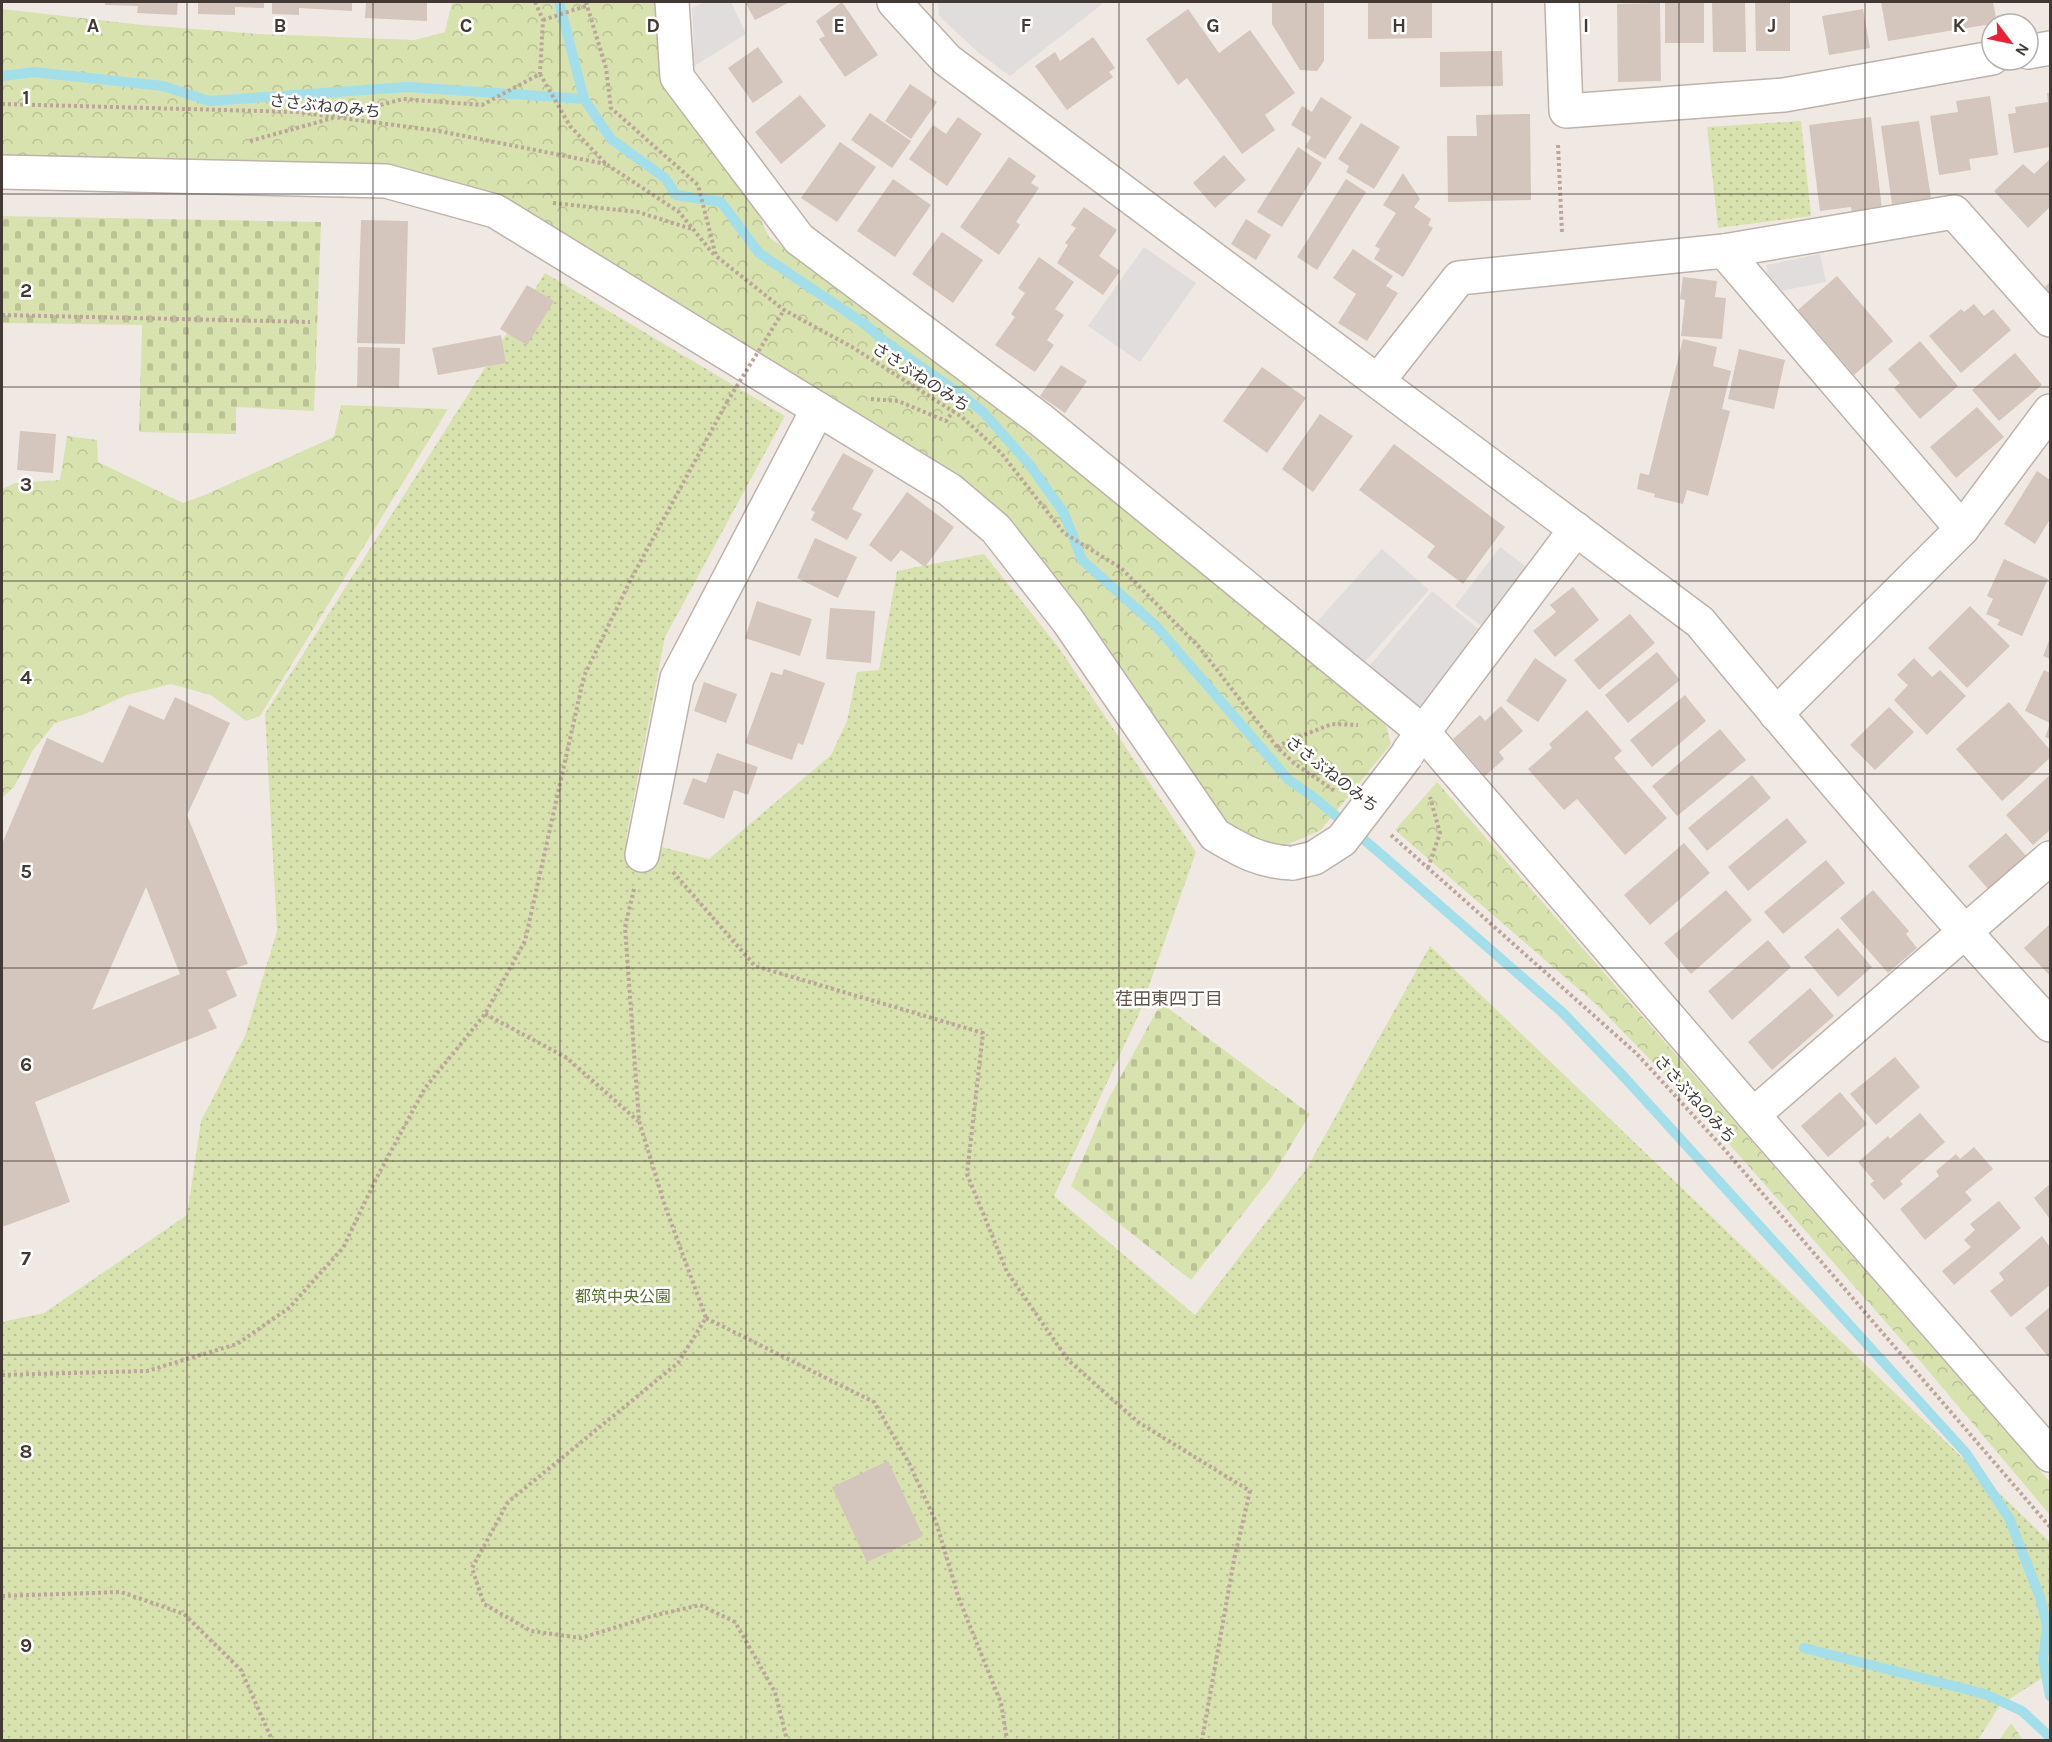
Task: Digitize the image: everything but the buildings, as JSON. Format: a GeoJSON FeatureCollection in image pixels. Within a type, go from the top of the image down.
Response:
{"type":"FeatureCollection","features":[{"type":"Feature","properties":{"kind":"street"},"geometry":{"type":"LineString","coordinates":[[672,2],[677,77],[799,239],[1041,420],[1415,743],[1753,1115],[2050,1455]]}},
{"type":"Feature","properties":{"kind":"street"},"geometry":{"type":"LineString","coordinates":[[1562,2],[1566,111],[1784,95],[1980,60]]}},
{"type":"Feature","properties":{"kind":"street"},"geometry":{"type":"LineString","coordinates":[[898,3],[946,60],[1700,622],[1965,934],[2050,1025]]}},
{"type":"Feature","properties":{"kind":"street"},"geometry":{"type":"LineString","coordinates":[[2,172],[386,181],[495,211],[950,490],[996,529],[1068,621],[1215,835],[1246,854],[1274,862],[1293,863],[1314,858],[1342,840],[1576,529]]}},
{"type":"Feature","properties":{"kind":"street"},"geometry":{"type":"LineString","coordinates":[[1378,381],[1459,278],[1724,251],[1954,212],[2050,320]]}},
{"type":"Feature","properties":{"kind":"street"},"geometry":{"type":"LineString","coordinates":[[1724,251],[1962,529]]}},
{"type":"Feature","properties":{"kind":"street"},"geometry":{"type":"LineString","coordinates":[[642,855],[677,678],[818,409]]}},
{"type":"Feature","properties":{"kind":"street"},"geometry":{"type":"LineString","coordinates":[[1776,714],[1962,529],[2050,411]]}},
{"type":"Feature","properties":{"kind":"street"},"geometry":{"type":"LineString","coordinates":[[1753,1115],[1965,934],[2050,858]]}},
{"type":"Feature","properties":{"kind":"path"},"geometry":{"type":"LineString","coordinates":[[535,2],[543,20],[541,75],[567,121],[606,164]]}},
{"type":"Feature","properties":{"kind":"path"},"geometry":{"type":"LineString","coordinates":[[543,20],[586,4],[606,68],[611,108],[698,185],[716,256]]}},
{"type":"Feature","properties":{"kind":"path"},"geometry":{"type":"LineString","coordinates":[[236,178],[238,144],[403,99],[482,105],[541,75]]}},
{"type":"Feature","properties":{"kind":"path","name":"ささぶねのみち"},"geometry":{"type":"LineString","coordinates":[[2,104],[297,112],[439,131],[606,164],[679,212],[716,256],[784,310],[852,347],[963,415],[1001,453],[1064,533],[1121,568],[1199,647],[1277,747],[1295,764],[1342,797]]}},
{"type":"Feature","properties":{"kind":"path"},"geometry":{"type":"LineString","coordinates":[[1561,205],[1558,137],[1566,111]]}},
{"type":"Feature","properties":{"kind":"path"},"geometry":{"type":"LineString","coordinates":[[505,217],[522,200],[638,212],[693,229]]}},
{"type":"Feature","properties":{"kind":"path"},"geometry":{"type":"LineString","coordinates":[[2,1375],[147,1371],[237,1344],[289,1308],[343,1248],[376,1179],[425,1088],[485,1014],[525,941],[584,676],[631,579],[727,402],[784,310]]}},
{"type":"Feature","properties":{"kind":"path"},"geometry":{"type":"LineString","coordinates":[[2,315],[310,321]]}},
{"type":"Feature","properties":{"kind":"path"},"geometry":{"type":"LineString","coordinates":[[846,426],[872,399],[898,401],[946,421],[954,410]]}},
{"type":"Feature","properties":{"kind":"path"},"geometry":{"type":"LineString","coordinates":[[1277,747],[1332,723],[1361,726]]}},
{"type":"Feature","properties":{"kind":"path"},"geometry":{"type":"LineString","coordinates":[[1428,790],[1440,833],[1428,868]]}},
{"type":"Feature","properties":{"kind":"path","name":"ささぶねのみち"},"geometry":{"type":"LineString","coordinates":[[1385,830],[1636,1053],[1725,1150],[2050,1527]]}},
{"type":"Feature","properties":{"kind":"path"},"geometry":{"type":"LineString","coordinates":[[1007,1740],[1000,1703],[959,1599],[936,1522],[910,1465],[873,1402],[706,1318],[664,1206],[639,1121],[625,927],[642,855],[670,868],[755,966],[982,1033],[967,1174],[1007,1272],[1068,1360],[1138,1422],[1250,1491],[1234,1560],[1202,1740]]}},
{"type":"Feature","properties":{"kind":"path"},"geometry":{"type":"LineString","coordinates":[[485,1014],[567,1058],[639,1121]]}},
{"type":"Feature","properties":{"kind":"path"},"geometry":{"type":"LineString","coordinates":[[706,1318],[678,1363],[508,1502],[472,1568],[484,1604],[531,1631],[581,1638],[652,1616],[700,1605],[735,1622],[775,1692],[787,1740]]}},
{"type":"Feature","properties":{"kind":"path"},"geometry":{"type":"LineString","coordinates":[[2,1596],[121,1592],[184,1614],[241,1670],[272,1740]]}},
{"type":"Feature","properties":{"kind":"green space"},"geometry":{"type":"Polygon","coordinates":[[[452,2],[658,2],[769,237],[968,385],[1224,592],[1332,674],[1385,721],[1391,744],[1321,830],[1284,846],[1253,843],[1222,822],[1028,548],[475,192],[2,159],[2,9],[143,25],[260,34],[415,40],[445,32],[452,2]]]}},
{"type":"Feature","properties":{"kind":"green space"},"geometry":{"type":"Polygon","coordinates":[[[1801,121],[1811,216],[1718,228],[1707,127],[1801,121]]]}},
{"type":"Feature","properties":{"kind":"green space"},"geometry":{"type":"Polygon","coordinates":[[[2,216],[321,222],[314,411],[236,407],[236,434],[139,432],[142,325],[2,323],[2,216]]]}},
{"type":"Feature","properties":{"kind":"green space","name":"都筑中央公園"},"geometry":{"type":"Polygon","coordinates":[[[545,273],[785,416],[665,637],[626,838],[709,859],[831,755],[847,721],[857,672],[879,670],[897,571],[984,554],[1059,648],[1196,852],[1139,1014],[1054,1196],[1195,1315],[1307,1168],[1430,946],[2050,1542],[2050,1673],[2000,1705],[1978,1740],[2,1740],[2,1322],[44,1313],[187,1215],[201,1121],[245,1036],[277,931],[265,714],[545,273]]]}},
{"type":"Feature","properties":{"kind":"green space"},"geometry":{"type":"Polygon","coordinates":[[[341,405],[448,409],[260,716],[246,721],[211,695],[171,684],[127,695],[85,714],[55,723],[33,750],[14,787],[2,798],[2,489],[15,483],[60,480],[67,436],[97,440],[98,462],[183,503],[334,437],[341,405]]]}},
{"type":"Feature","properties":{"kind":"green space"},"geometry":{"type":"Polygon","coordinates":[[[1437,782],[2050,1482],[2050,1515],[1920,1361],[1701,1112],[1598,1006],[1395,830],[1437,782]]]}},
{"type":"Feature","properties":{"kind":"green space"},"geometry":{"type":"Polygon","coordinates":[[[1161,1003],[1310,1114],[1271,1178],[1191,1280],[1071,1186],[1108,1100],[1161,1003]]]}},
{"type":"Feature","properties":{"kind":"green space"},"geometry":{"type":"Polygon","coordinates":[[[2011,1723],[2023,1740],[1999,1740],[2011,1723]]]}},
{"type":"Feature","properties":{"kind":"shaded area"},"geometry":{"type":"Polygon","coordinates":[[[706,2],[731,2],[746,34],[691,68],[694,43],[692,8],[706,2]]]}},
{"type":"Feature","properties":{"kind":"shaded area"},"geometry":{"type":"Polygon","coordinates":[[[938,2],[1101,2],[1101,5],[1010,76],[979,53],[939,16],[938,2]]]}},
{"type":"Feature","properties":{"kind":"shaded area"},"geometry":{"type":"Polygon","coordinates":[[[1144,247],[1196,283],[1140,362],[1088,326],[1144,247]]]}},
{"type":"Feature","properties":{"kind":"shaded area"},"geometry":{"type":"Polygon","coordinates":[[[1820,254],[1826,282],[1771,293],[1766,265],[1820,254]]]}},
{"type":"Feature","properties":{"kind":"shaded area"},"geometry":{"type":"Polygon","coordinates":[[[1500,547],[1528,568],[1483,627],[1455,606],[1500,547]]]}},
{"type":"Feature","properties":{"kind":"shaded area"},"geometry":{"type":"Polygon","coordinates":[[[1382,549],[1429,590],[1363,664],[1316,623],[1382,549]]]}},
{"type":"Feature","properties":{"kind":"shaded area"},"geometry":{"type":"Polygon","coordinates":[[[1432,591],[1483,633],[1422,705],[1410,706],[1367,669],[1432,591]]]}},
{"type":"Feature","properties":{"kind":"waterway"},"geometry":{"type":"LineString","coordinates":[[559,2],[584,99],[611,139],[665,178],[676,195],[721,202],[759,253],[866,325],[883,340],[984,413],[1029,464],[1064,513],[1082,560],[1156,626],[1289,780],[1316,799],[1382,855],[1563,1013],[1625,1078],[1966,1453],[2009,1518],[2040,1597],[2047,1626],[2043,1659],[2050,1696]]}},
{"type":"Feature","properties":{"kind":"waterway"},"geometry":{"type":"LineString","coordinates":[[2,76],[34,72],[163,86],[209,101],[408,87],[584,99]]}},
{"type":"Feature","properties":{"kind":"waterway"},"geometry":{"type":"LineString","coordinates":[[1804,1648],[1985,1694],[2022,1711],[2050,1737]]}},
{"type":"Feature","properties":{"kind":"district","name":"荏田東四丁目"},"geometry":{"type":"Point","coordinates":[1169,999]}}]}
